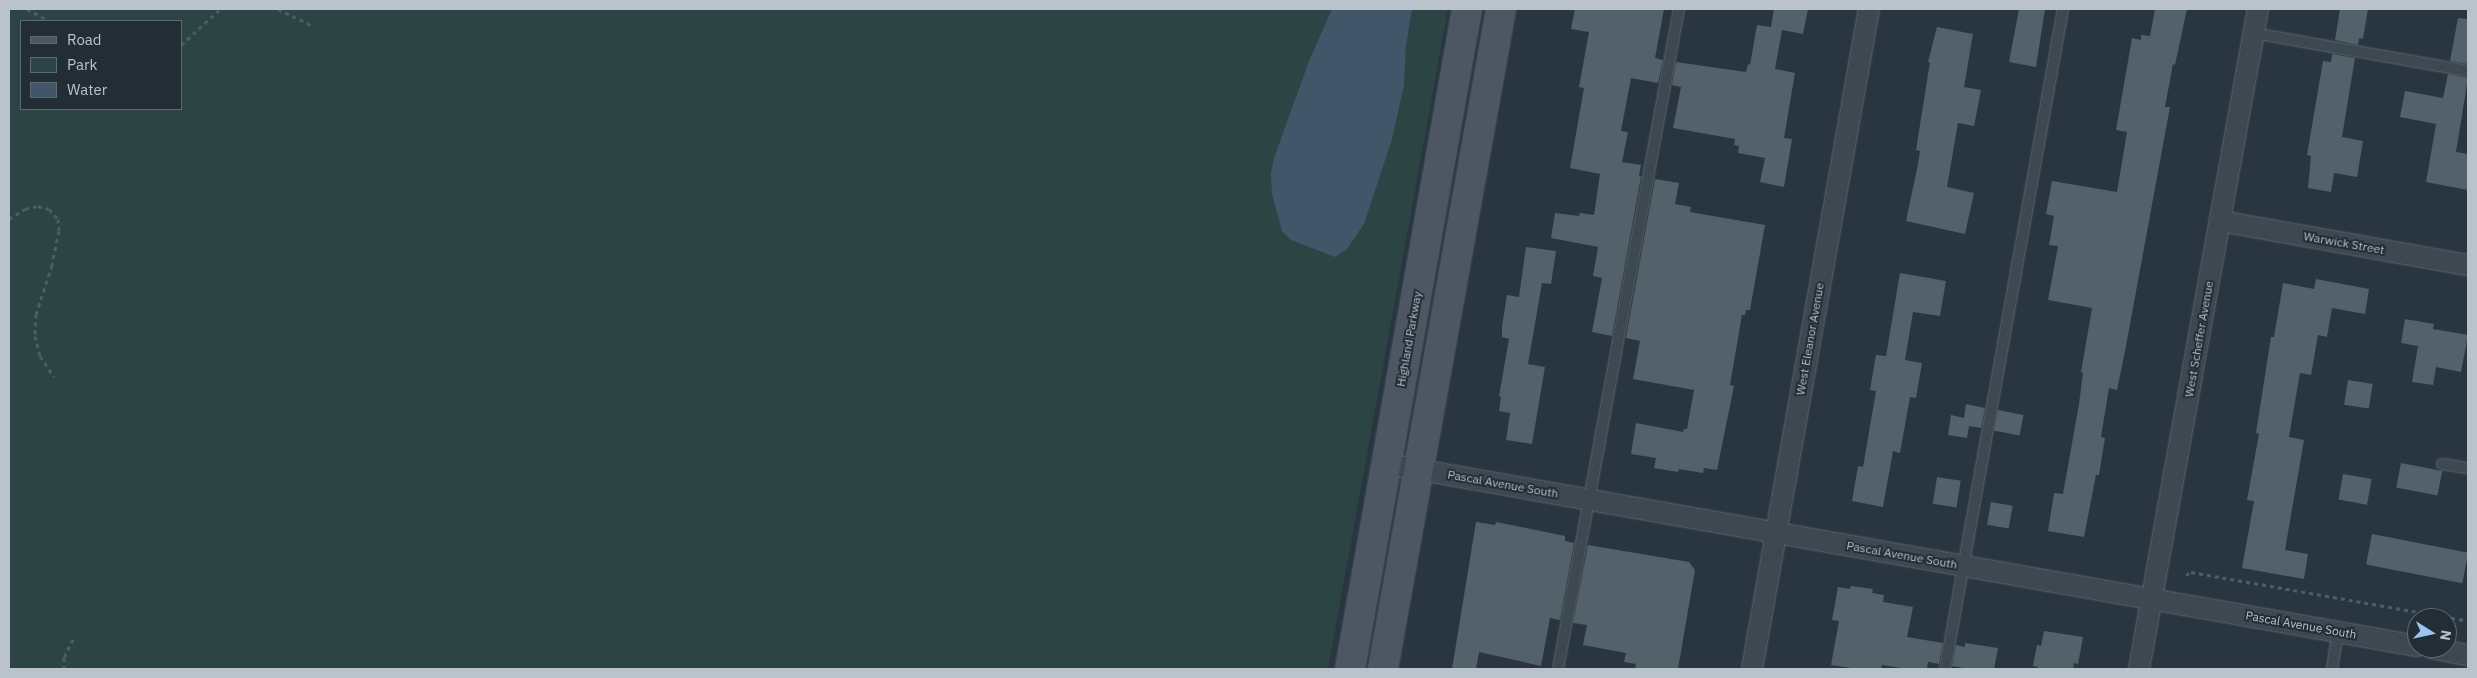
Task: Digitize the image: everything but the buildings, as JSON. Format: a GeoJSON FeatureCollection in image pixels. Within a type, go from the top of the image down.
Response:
{"type":"FeatureCollection","features":[{"type":"Feature","properties":{"kind":"street","name":"Highland Parkway"},"geometry":{"type":"LineString","coordinates":[[1350,669],[1467,9]]}},
{"type":"Feature","properties":{"kind":"street"},"geometry":{"type":"LineString","coordinates":[[1383,669],[1501,9]]}},
{"type":"Feature","properties":{"kind":"street","name":"West Eleanor Avenue"},"geometry":{"type":"LineString","coordinates":[[1752,669],[1869,9]]}},
{"type":"Feature","properties":{"kind":"street","name":"West Scheffer Avenue"},"geometry":{"type":"LineString","coordinates":[[2139,669],[2258,9]]}},
{"type":"Feature","properties":{"kind":"street","name":"Warwick Street"},"geometry":{"type":"LineString","coordinates":[[2220,221],[2468,265]]}},
{"type":"Feature","properties":{"kind":"street","name":"Pascal Avenue South"},"geometry":{"type":"LineString","coordinates":[[1387,464],[2407,644]]}},
{"type":"Feature","properties":{"kind":"lane"},"geometry":{"type":"LineString","coordinates":[[1558,669],[1679,9]]}},
{"type":"Feature","properties":{"kind":"lane"},"geometry":{"type":"LineString","coordinates":[[1945,669],[2063,9]]}},
{"type":"Feature","properties":{"kind":"lane"},"geometry":{"type":"LineString","coordinates":[[2253,34],[2468,72]]}},
{"type":"Feature","properties":{"kind":"lane"},"geometry":{"type":"LineString","coordinates":[[2442,464],[2468,468]]}},
{"type":"Feature","properties":{"kind":"lane"},"geometry":{"type":"LineString","coordinates":[[2332,669],[2338,632]]}},
{"type":"Feature","properties":{"kind":"path"},"geometry":{"type":"LineString","coordinates":[[27,9],[48,20]]}},
{"type":"Feature","properties":{"kind":"path"},"geometry":{"type":"LineString","coordinates":[[182,44],[220,9]]}},
{"type":"Feature","properties":{"kind":"path"},"geometry":{"type":"LineString","coordinates":[[278,9],[311,25]]}},
{"type":"Feature","properties":{"kind":"path"},"geometry":{"type":"LineString","coordinates":[[9,219],[25,210],[38,206],[49,209],[58,219],[59,231],[52,265],[36,314],[35,336],[40,356],[54,377]]}},
{"type":"Feature","properties":{"kind":"path"},"geometry":{"type":"LineString","coordinates":[[2186,575],[2191,572],[2468,621]]}},
{"type":"Feature","properties":{"kind":"path"},"geometry":{"type":"LineString","coordinates":[[64,669],[64,657],[73,640]]}},
{"type":"Feature","properties":{"kind":"green space"},"geometry":{"type":"Polygon","coordinates":[[[9,9],[1448,9],[1328,669],[9,669],[9,9]]]}},
{"type":"Feature","properties":{"kind":"water"},"geometry":{"type":"Polygon","coordinates":[[[1332,9],[1412,9],[1406,45],[1404,85],[1392,139],[1364,224],[1347,249],[1335,257],[1291,240],[1282,231],[1272,194],[1271,173],[1274,158],[1309,61],[1332,9]]]}}]}
